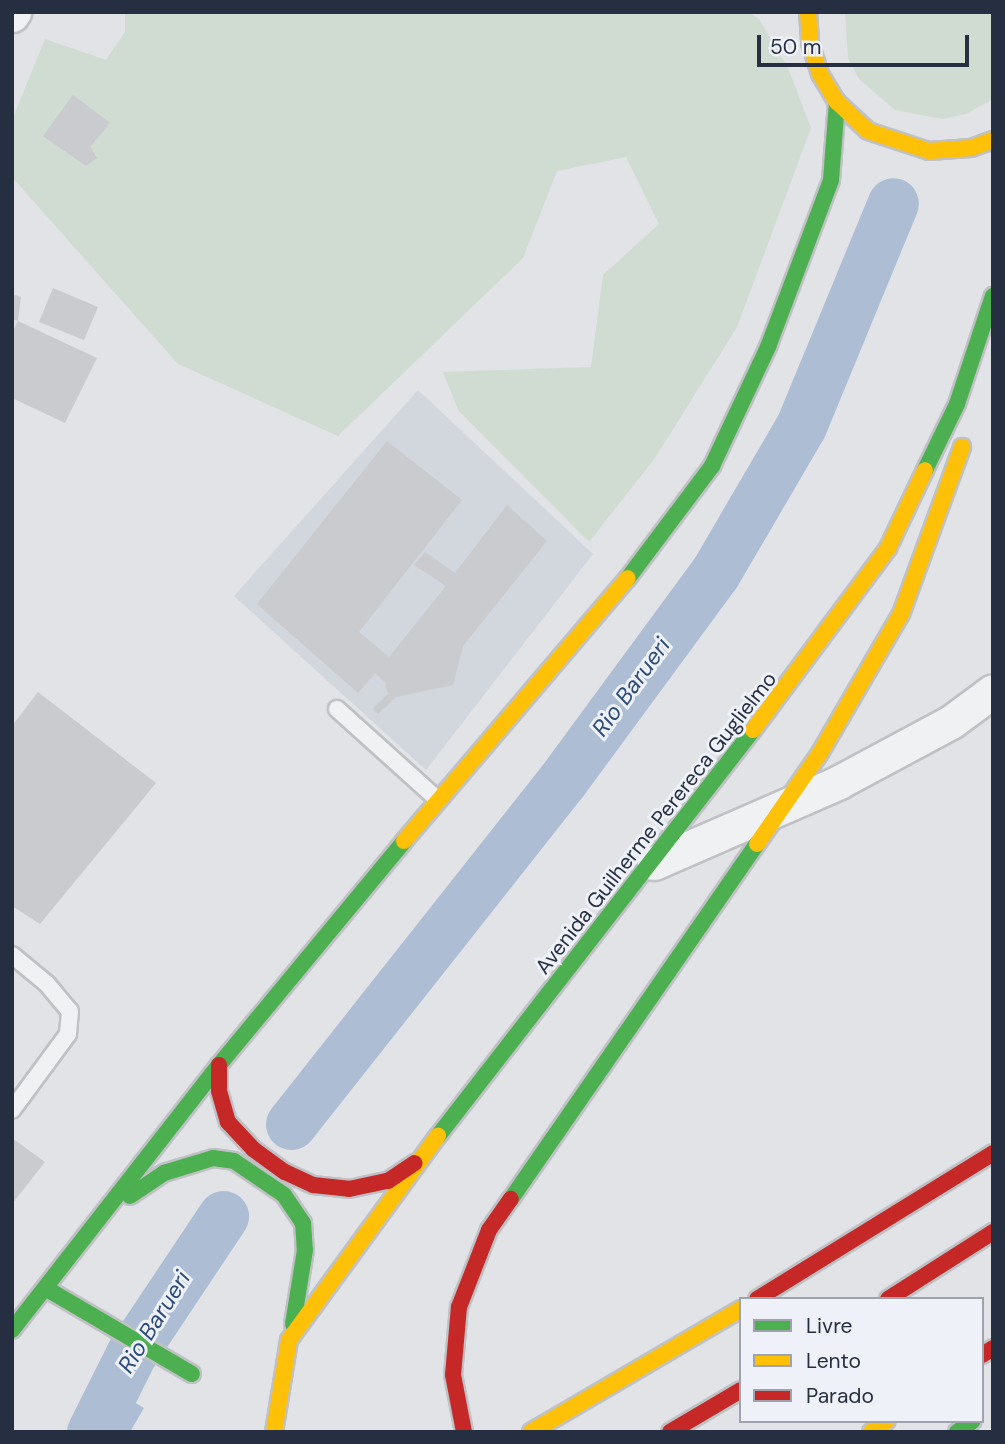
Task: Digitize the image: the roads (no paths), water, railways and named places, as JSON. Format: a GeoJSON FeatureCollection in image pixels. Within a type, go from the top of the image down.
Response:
{"type":"FeatureCollection","features":[{"type":"Feature","properties":{"kind":"main road"},"geometry":{"type":"LineString","coordinates":[[804,17],[814,59],[837,102],[868,131],[907,148],[950,151],[993,140]]}},
{"type":"Feature","properties":{"kind":"main road"},"geometry":{"type":"LineString","coordinates":[[12,1330],[47,1289],[219,1065],[438,800],[629,577],[712,466],[768,347],[831,180],[837,102]]}},
{"type":"Feature","properties":{"kind":"main road","name":"Avenida Guilherme Perereca Guglielmo"},"geometry":{"type":"LineString","coordinates":[[289,1340],[420,1159],[654,863],[888,548],[957,404],[993,296]]}},
{"type":"Feature","properties":{"kind":"main road"},"geometry":{"type":"LineString","coordinates":[[986,374],[993,351]]}},
{"type":"Feature","properties":{"kind":"main road"},"geometry":{"type":"LineString","coordinates":[[464,1432],[453,1375],[459,1307],[489,1230],[820,753],[901,614],[967,436]]}},
{"type":"Feature","properties":{"kind":"main road"},"geometry":{"type":"LineString","coordinates":[[219,1065],[219,1091],[228,1122],[253,1149],[313,1185],[349,1189],[388,1181],[420,1159]]}},
{"type":"Feature","properties":{"kind":"main road"},"geometry":{"type":"LineString","coordinates":[[760,1297],[993,1153]]}},
{"type":"Feature","properties":{"kind":"main road","name":"Avenida Guilherme Perereca Guglielmo"},"geometry":{"type":"LineString","coordinates":[[100,1218],[164,1173],[204,1160],[234,1161],[284,1195],[303,1223],[303,1275],[289,1340],[275,1432]]}},
{"type":"Feature","properties":{"kind":"main road"},"geometry":{"type":"LineString","coordinates":[[891,1297],[993,1232]]}},
{"type":"Feature","properties":{"kind":"main road"},"geometry":{"type":"LineString","coordinates":[[47,1289],[192,1374]]}},
{"type":"Feature","properties":{"kind":"main road"},"geometry":{"type":"LineString","coordinates":[[531,1432],[735,1312]]}},
{"type":"Feature","properties":{"kind":"main road"},"geometry":{"type":"LineString","coordinates":[[670,1432],[739,1392]]}},
{"type":"Feature","properties":{"kind":"street"},"geometry":{"type":"LineString","coordinates":[[654,863],[782,807],[951,722],[993,691]]}},
{"type":"Feature","properties":{"kind":"lane"},"geometry":{"type":"LineString","coordinates":[[337,709],[438,800]]}},
{"type":"Feature","properties":{"kind":"lane"},"geometry":{"type":"LineString","coordinates":[[12,955],[47,984],[70,1012],[68,1034],[12,1110]]}},
{"type":"Feature","properties":{"kind":"water"},"geometry":{"type":"Polygon","coordinates":[[[92,1378],[144,1408],[130,1432],[67,1432],[92,1378]]]}},
{"type":"Feature","properties":{"kind":"waterway","name":"Rio Barueri"},"geometry":{"type":"LineString","coordinates":[[291,1124],[562,781],[715,573],[801,426],[893,203]]}},
{"type":"Feature","properties":{"kind":"waterway","name":"Rio Barueri"},"geometry":{"type":"LineString","coordinates":[[92,1432],[131,1354],[223,1216]]}}]}
